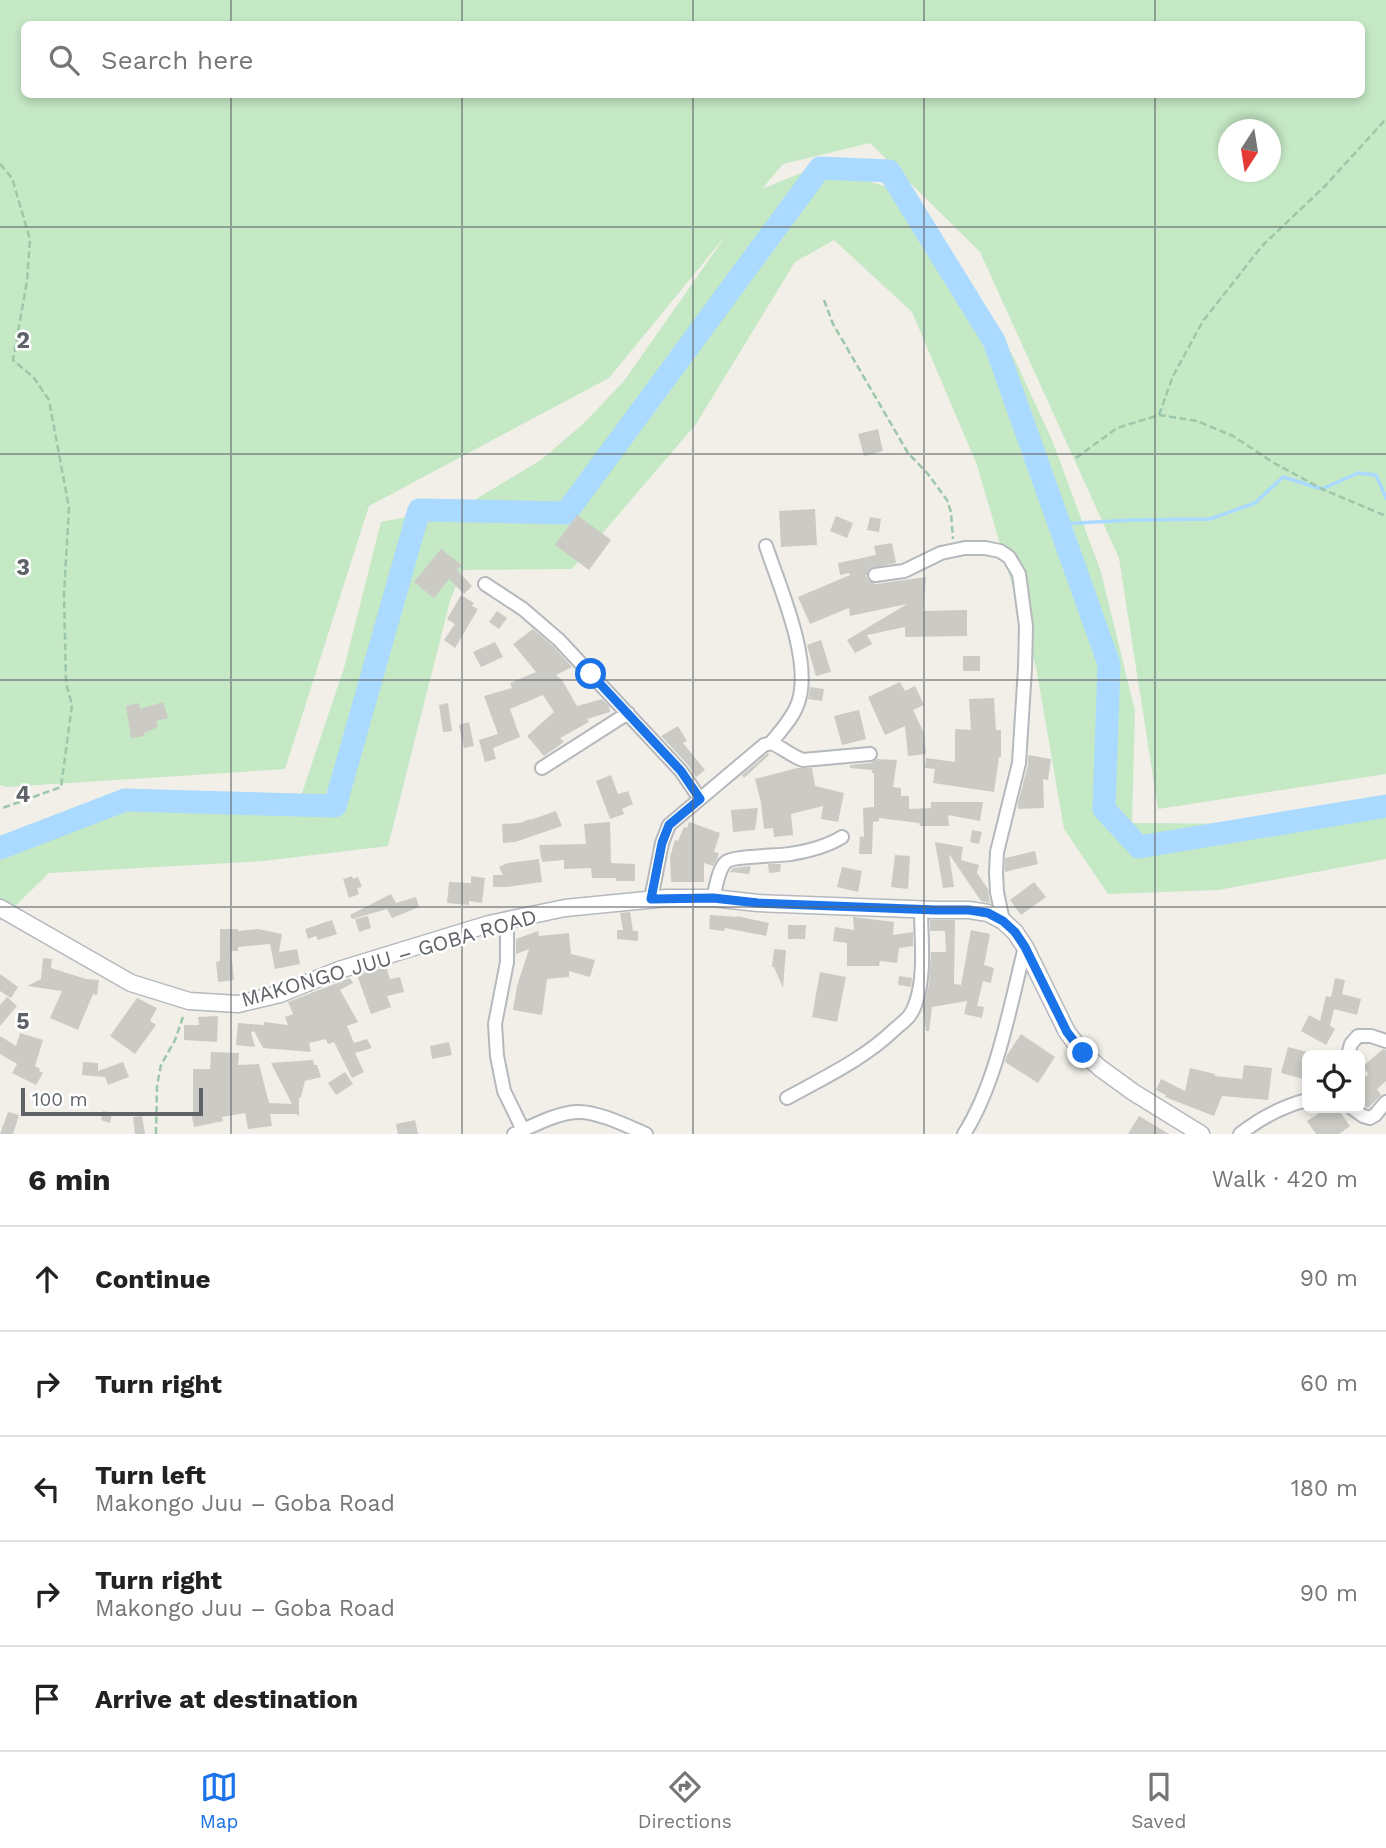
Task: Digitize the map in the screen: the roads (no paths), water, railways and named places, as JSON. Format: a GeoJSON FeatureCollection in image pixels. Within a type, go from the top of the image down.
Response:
{"type":"FeatureCollection","features":[{"type":"Feature","properties":{"kind":"street"},"geometry":{"type":"LineString","coordinates":[[765,545],[802,661],[801,695],[797,706],[771,743]]}},
{"type":"Feature","properties":{"kind":"street"},"geometry":{"type":"LineString","coordinates":[[875,575],[904,571],[953,550],[985,548],[1000,551],[1014,564],[1022,588],[1026,626],[1018,763],[997,852],[997,892],[1003,921],[1025,947],[1067,1032],[1083,1053],[1100,1069],[1133,1092],[1201,1134]]}},
{"type":"Feature","properties":{"kind":"street"},"geometry":{"type":"LineString","coordinates":[[485,584],[523,609],[559,640],[681,771],[700,799]]}},
{"type":"Feature","properties":{"kind":"street"},"geometry":{"type":"LineString","coordinates":[[542,768],[628,713]]}},
{"type":"Feature","properties":{"kind":"street"},"geometry":{"type":"LineString","coordinates":[[651,899],[662,843],[669,825],[764,745],[777,745],[803,760],[870,754]]}},
{"type":"Feature","properties":{"kind":"street"},"geometry":{"type":"LineString","coordinates":[[713,898],[723,865],[729,859],[801,852],[830,845],[842,837]]}},
{"type":"Feature","properties":{"kind":"street","name":"MAKONGO JUU – GOBA ROAD"},"geometry":{"type":"LineString","coordinates":[[0,908],[131,982],[189,1001],[238,1004],[280,994],[339,970],[416,946],[507,920],[565,908],[651,899],[713,898],[758,903],[969,910],[988,913],[1003,921]]}},
{"type":"Feature","properties":{"kind":"street"},"geometry":{"type":"LineString","coordinates":[[788,1098],[863,1056],[909,1018],[921,982],[921,909]]}},
{"type":"Feature","properties":{"kind":"street"},"geometry":{"type":"LineString","coordinates":[[507,920],[507,962],[495,1024],[497,1056],[504,1091],[519,1132],[554,1117],[578,1112],[609,1119],[646,1134]]}},
{"type":"Feature","properties":{"kind":"street"},"geometry":{"type":"LineString","coordinates":[[964,1134],[994,1066],[1025,947]]}},
{"type":"Feature","properties":{"kind":"street"},"geometry":{"type":"LineString","coordinates":[[1349,1050],[1358,1036],[1371,1035],[1386,1041]]}},
{"type":"Feature","properties":{"kind":"street"},"geometry":{"type":"LineString","coordinates":[[1240,1134],[1302,1101]]}},
{"type":"Feature","properties":{"kind":"street"},"geometry":{"type":"LineString","coordinates":[[1359,1113],[1370,1118],[1386,1102]]}},
{"type":"Feature","properties":{"kind":"waterway"},"geometry":{"type":"LineString","coordinates":[[0,848],[125,800],[335,806],[419,510],[566,513],[820,168],[889,171],[994,341],[1109,664],[1104,809],[1139,847],[1386,806]]}},
{"type":"Feature","properties":{"kind":"waterway"},"geometry":{"type":"LineString","coordinates":[[1059,524],[1210,519],[1255,503],[1283,477],[1322,489],[1358,473],[1376,475],[1386,498]]}}]}
